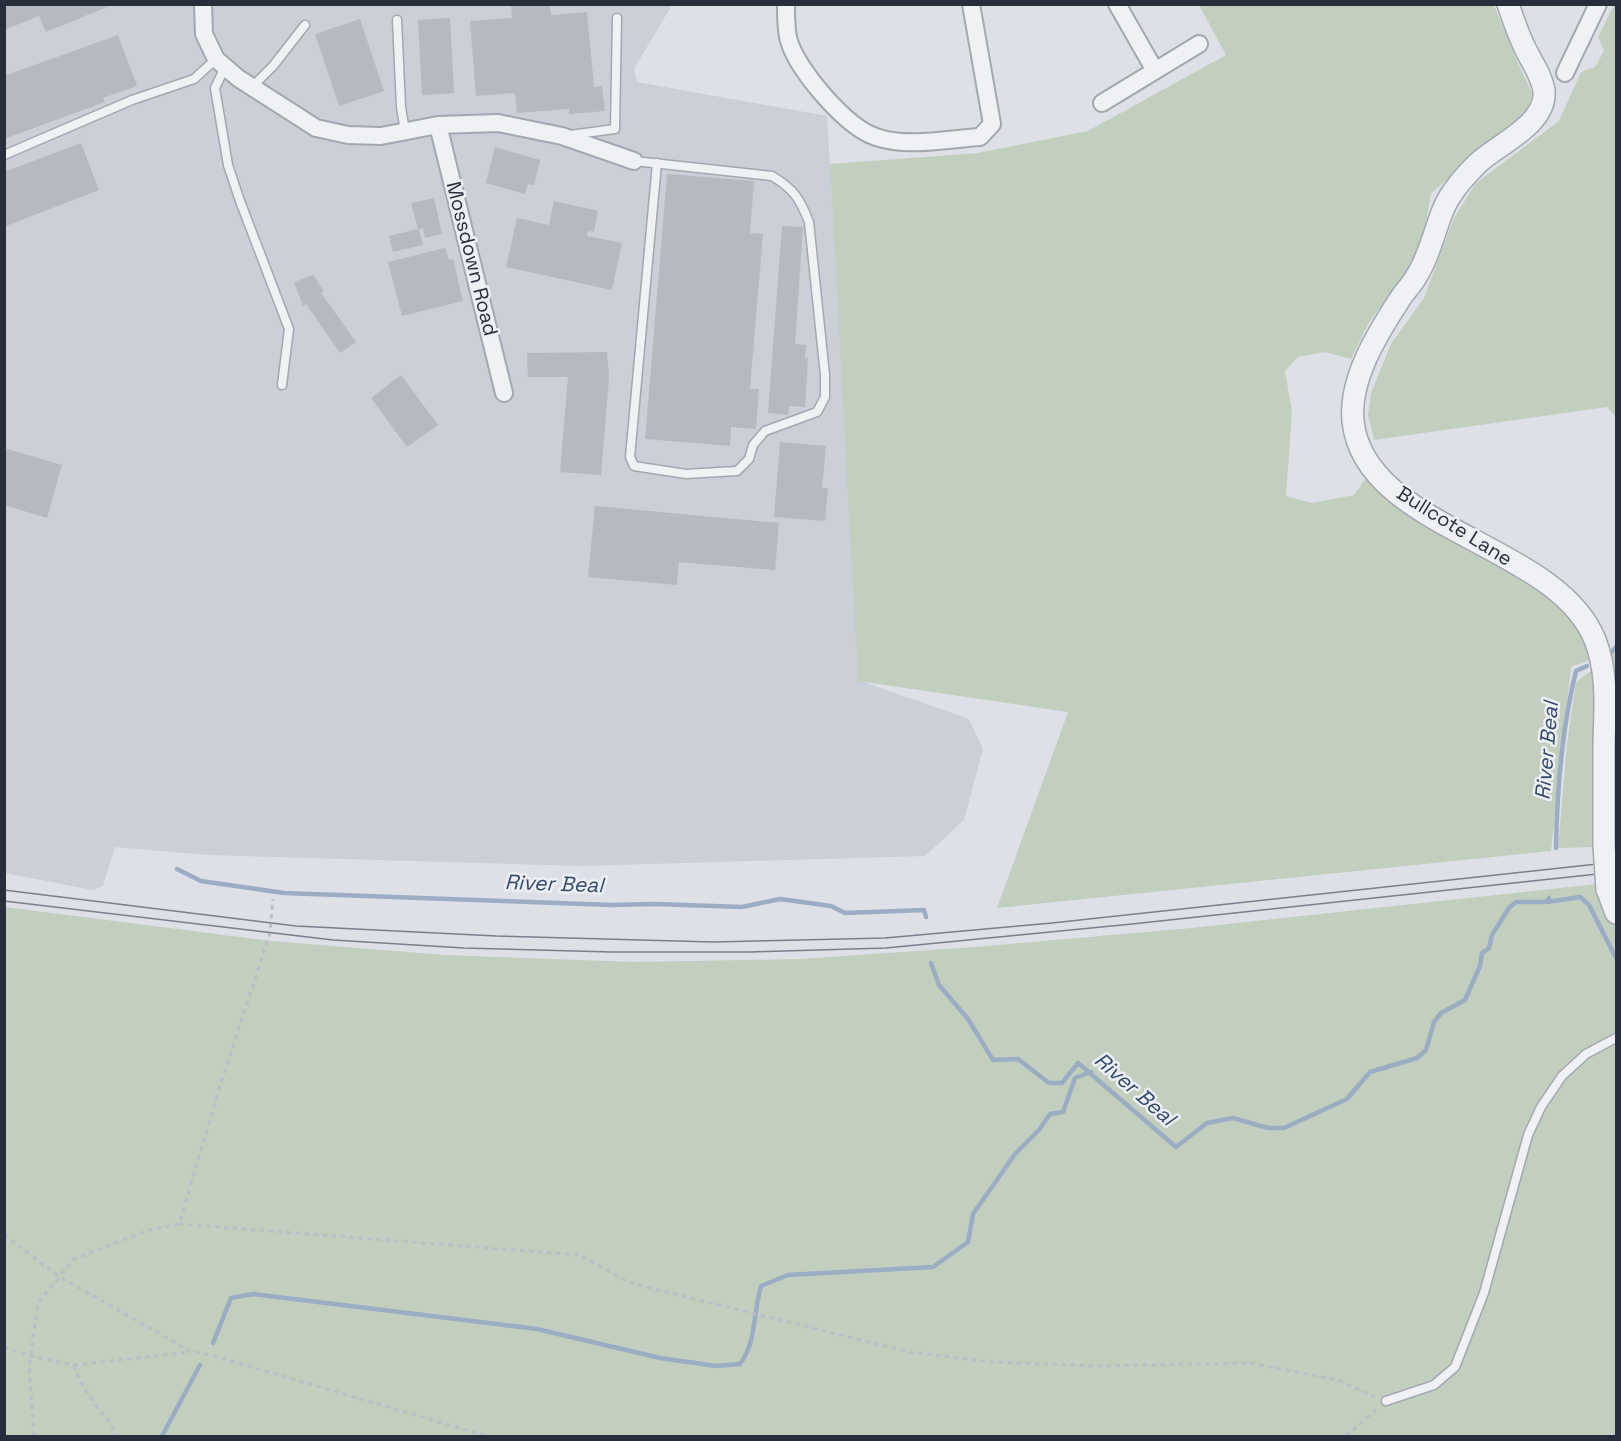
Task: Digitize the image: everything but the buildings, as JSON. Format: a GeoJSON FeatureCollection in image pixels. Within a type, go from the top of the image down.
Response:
{"type":"FeatureCollection","features":[{"type":"Feature","properties":{"kind":"street"},"geometry":{"type":"LineString","coordinates":[[203,4],[204,34],[220,63],[252,87],[316,128],[348,135],[381,136],[438,124],[498,123],[561,136],[634,161]]}},
{"type":"Feature","properties":{"kind":"street"},"geometry":{"type":"LineString","coordinates":[[786,4],[788,40],[806,75],[850,123],[876,137],[909,142],[980,136],[992,124],[971,4]]}},
{"type":"Feature","properties":{"kind":"street"},"geometry":{"type":"LineString","coordinates":[[1117,4],[1154,69]]}},
{"type":"Feature","properties":{"kind":"street","name":"Bullcote Lane"},"geometry":{"type":"LineString","coordinates":[[1508,4],[1544,91],[1538,112],[1525,128],[1481,160],[1464,177],[1449,198],[1417,276],[1399,300],[1364,364],[1353,401],[1353,421],[1362,452],[1387,485],[1415,506],[1504,557],[1563,595],[1585,618],[1596,641],[1605,695],[1604,846],[1607,889],[1617,913]]}},
{"type":"Feature","properties":{"kind":"street"},"geometry":{"type":"LineString","coordinates":[[1565,73],[1598,4]]}},
{"type":"Feature","properties":{"kind":"street"},"geometry":{"type":"LineString","coordinates":[[1102,103],[1154,69],[1199,44]]}},
{"type":"Feature","properties":{"kind":"street","name":"Mossdown Road"},"geometry":{"type":"LineString","coordinates":[[438,124],[504,393]]}},
{"type":"Feature","properties":{"kind":"lane"},"geometry":{"type":"LineString","coordinates":[[561,136],[615,129],[616,18]]}},
{"type":"Feature","properties":{"kind":"lane"},"geometry":{"type":"LineString","coordinates":[[397,20],[401,107],[405,131]]}},
{"type":"Feature","properties":{"kind":"lane"},"geometry":{"type":"LineString","coordinates":[[252,87],[273,66],[305,25]]}},
{"type":"Feature","properties":{"kind":"lane"},"geometry":{"type":"LineString","coordinates":[[4,155],[132,100],[194,79],[220,63]]}},
{"type":"Feature","properties":{"kind":"lane"},"geometry":{"type":"LineString","coordinates":[[220,63],[215,88],[228,165],[289,329],[282,385]]}},
{"type":"Feature","properties":{"kind":"lane"},"geometry":{"type":"LineString","coordinates":[[634,161],[657,163],[772,176],[789,185],[802,205],[809,222],[825,375],[825,397],[817,412],[765,431],[753,445],[749,459],[737,471],[686,474],[634,466],[630,457],[657,163]]}},
{"type":"Feature","properties":{"kind":"lane"},"geometry":{"type":"LineString","coordinates":[[1386,1401],[1434,1385],[1455,1367],[1484,1293],[1528,1135],[1541,1107],[1562,1076],[1586,1054],[1617,1038]]}},
{"type":"Feature","properties":{"kind":"path"},"geometry":{"type":"LineString","coordinates":[[179,1224],[223,1075],[270,933],[273,899]]}},
{"type":"Feature","properties":{"kind":"path"},"geometry":{"type":"LineString","coordinates":[[34,1437],[29,1367],[38,1303],[74,1259],[150,1230],[179,1224],[580,1255],[630,1283],[910,1352],[991,1362],[1083,1366],[1251,1363],[1338,1380],[1386,1401],[1346,1437]]}},
{"type":"Feature","properties":{"kind":"path"},"geometry":{"type":"LineString","coordinates":[[4,1235],[60,1277],[190,1352]]}},
{"type":"Feature","properties":{"kind":"path"},"geometry":{"type":"LineString","coordinates":[[4,1347],[31,1356],[75,1365],[190,1352],[214,1356],[487,1437]]}},
{"type":"Feature","properties":{"kind":"path"},"geometry":{"type":"LineString","coordinates":[[75,1365],[79,1380],[108,1419],[118,1437]]}},
{"type":"Feature","properties":{"kind":"shaded area"},"geometry":{"type":"Polygon","coordinates":[[[4,5],[672,5],[634,69],[637,82],[827,116],[851,518],[858,680],[969,719],[983,749],[964,820],[925,856],[581,866],[208,855],[115,847],[103,886],[93,890],[5,873],[4,5]]]}},
{"type":"Feature","properties":{"kind":"green space"},"geometry":{"type":"Polygon","coordinates":[[[1199,5],[1494,5],[1532,93],[1529,107],[1519,119],[1431,193],[1421,251],[1368,324],[1351,359],[1325,352],[1298,357],[1285,371],[1292,411],[1286,496],[1312,503],[1354,495],[1366,478],[1478,550],[1522,575],[1579,623],[1592,659],[1571,667],[1551,851],[997,908],[1068,712],[858,681],[830,164],[978,153],[1088,131],[1226,55],[1199,5]]]}},
{"type":"Feature","properties":{"kind":"green space"},"geometry":{"type":"Polygon","coordinates":[[[1616,5],[1616,417],[1607,407],[1374,440],[1368,415],[1371,393],[1391,344],[1424,298],[1454,218],[1476,183],[1559,121],[1581,72],[1595,67],[1604,51],[1598,37],[1616,5]]]}},
{"type":"Feature","properties":{"kind":"green space"},"geometry":{"type":"Polygon","coordinates":[[[1616,652],[1615,845],[1615,706],[1609,659],[1616,652]]]}},
{"type":"Feature","properties":{"kind":"green space"},"geometry":{"type":"Polygon","coordinates":[[[1592,670],[1596,689],[1595,847],[1558,848],[1567,743],[1576,682],[1592,670]]]}},
{"type":"Feature","properties":{"kind":"green space"},"geometry":{"type":"Polygon","coordinates":[[[1597,884],[1616,929],[1616,1436],[5,1436],[5,907],[271,941],[445,955],[634,962],[800,959],[975,947],[1191,928],[1597,884]]]}},
{"type":"Feature","properties":{"kind":"waterway","name":"River Beal"},"geometry":{"type":"LineString","coordinates":[[1611,653],[1616,647]]}},
{"type":"Feature","properties":{"kind":"waterway","name":"River Beal"},"geometry":{"type":"LineString","coordinates":[[1556,848],[1559,781],[1567,714],[1576,671],[1587,666]]}},
{"type":"Feature","properties":{"kind":"waterway","name":"River Beal"},"geometry":{"type":"LineString","coordinates":[[177,869],[201,881],[284,893],[612,905],[742,907],[780,899],[831,906],[845,913],[924,910],[926,917]]}},
{"type":"Feature","properties":{"kind":"waterway"},"geometry":{"type":"LineString","coordinates":[[1547,902],[1580,897],[1589,905],[1616,958]]}},
{"type":"Feature","properties":{"kind":"waterway","name":"River Beal"},"geometry":{"type":"LineString","coordinates":[[931,963],[939,985],[968,1019],[993,1060],[1018,1059],[1049,1083],[1062,1083],[1078,1063],[1176,1147],[1207,1123],[1233,1118],[1268,1128],[1284,1128],[1347,1099],[1370,1072],[1417,1058],[1426,1050],[1434,1022],[1441,1013],[1465,1000],[1480,966],[1482,953],[1489,948],[1492,935],[1509,908],[1516,902],[1546,902],[1549,898]]}},
{"type":"Feature","properties":{"kind":"waterway"},"geometry":{"type":"LineString","coordinates":[[213,1343],[231,1298],[253,1294],[537,1329],[660,1358],[716,1366],[740,1364],[752,1336],[761,1286],[788,1275],[933,1267],[968,1242],[973,1214],[1015,1154],[1039,1130],[1050,1114],[1063,1112],[1075,1078],[1091,1072]]}},
{"type":"Feature","properties":{"kind":"waterway"},"geometry":{"type":"LineString","coordinates":[[162,1436],[200,1365]]}},
{"type":"Feature","properties":{"kind":"tram line"},"geometry":{"type":"LineString","coordinates":[[4,890],[296,926],[496,936],[713,942],[885,938],[1052,923],[1616,862]]}},
{"type":"Feature","properties":{"kind":"tram line"},"geometry":{"type":"LineString","coordinates":[[4,901],[333,940],[464,948],[611,952],[749,952],[886,948],[1616,872]]}}]}
